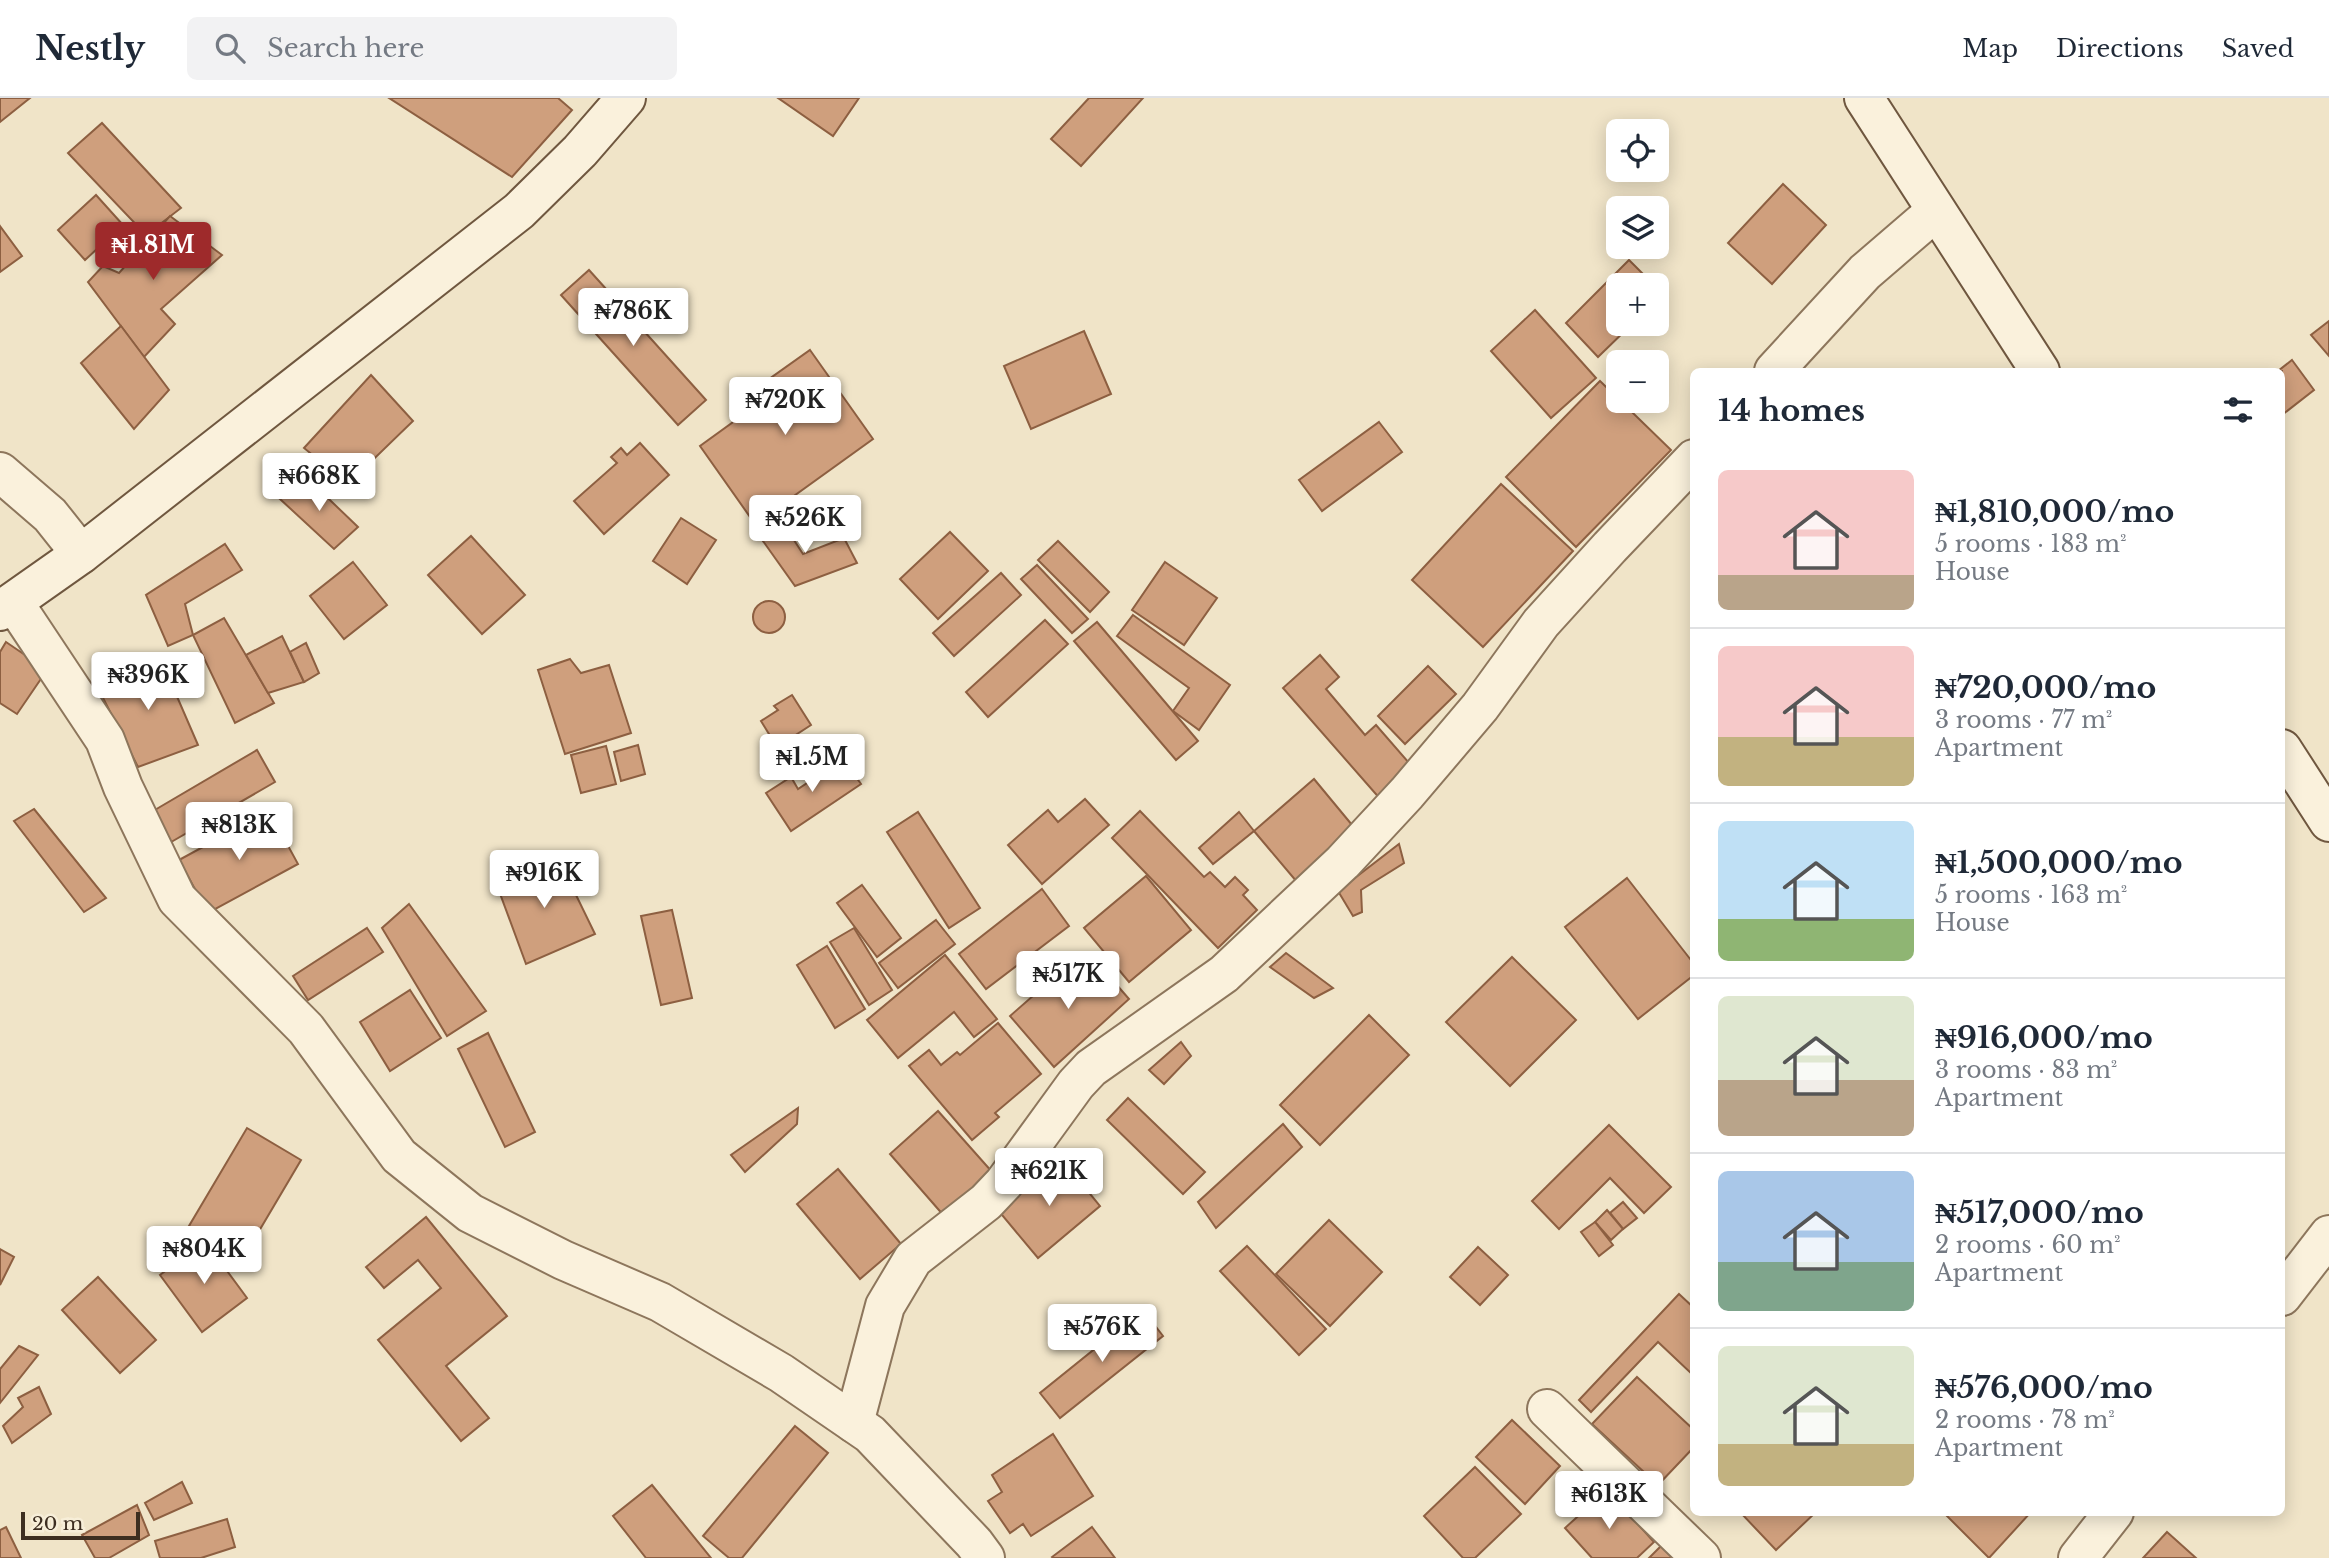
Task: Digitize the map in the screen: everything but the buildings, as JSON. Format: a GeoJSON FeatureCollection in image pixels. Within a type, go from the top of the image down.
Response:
{"type":"FeatureCollection","features":[{"type":"Feature","properties":{"kind":"street"},"geometry":{"type":"LineString","coordinates":[[626,98],[580,151],[519,211],[81,554],[7,607],[105,740],[123,787],[177,899],[306,1029],[399,1156],[470,1213],[563,1260],[660,1302],[782,1374],[854,1423],[870,1434],[974,1543],[985,1558]]}},
{"type":"Feature","properties":{"kind":"street"},"geometry":{"type":"LineString","coordinates":[[1864,98],[2038,368]]}},
{"type":"Feature","properties":{"kind":"street"},"geometry":{"type":"LineString","coordinates":[[1777,368],[1865,272],[1936,211]]}},
{"type":"Feature","properties":{"kind":"street"},"geometry":{"type":"LineString","coordinates":[[854,1423],[886,1306],[913,1259],[986,1202],[1004,1183],[1076,1084],[1091,1068],[1224,974],[1343,862],[1407,793],[1480,707],[1541,623],[1690,463]]}},
{"type":"Feature","properties":{"kind":"street"},"geometry":{"type":"LineString","coordinates":[[0,472],[50,515],[81,554]]}},
{"type":"Feature","properties":{"kind":"street"},"geometry":{"type":"LineString","coordinates":[[2285,754],[2329,822]]}},
{"type":"Feature","properties":{"kind":"street"},"geometry":{"type":"LineString","coordinates":[[2285,1292],[2329,1236]]}},
{"type":"Feature","properties":{"kind":"street"},"geometry":{"type":"LineString","coordinates":[[1546,1409],[1701,1558]]}},
{"type":"Feature","properties":{"kind":"street"},"geometry":{"type":"LineString","coordinates":[[2078,1558],[2111,1516]]}}]}
